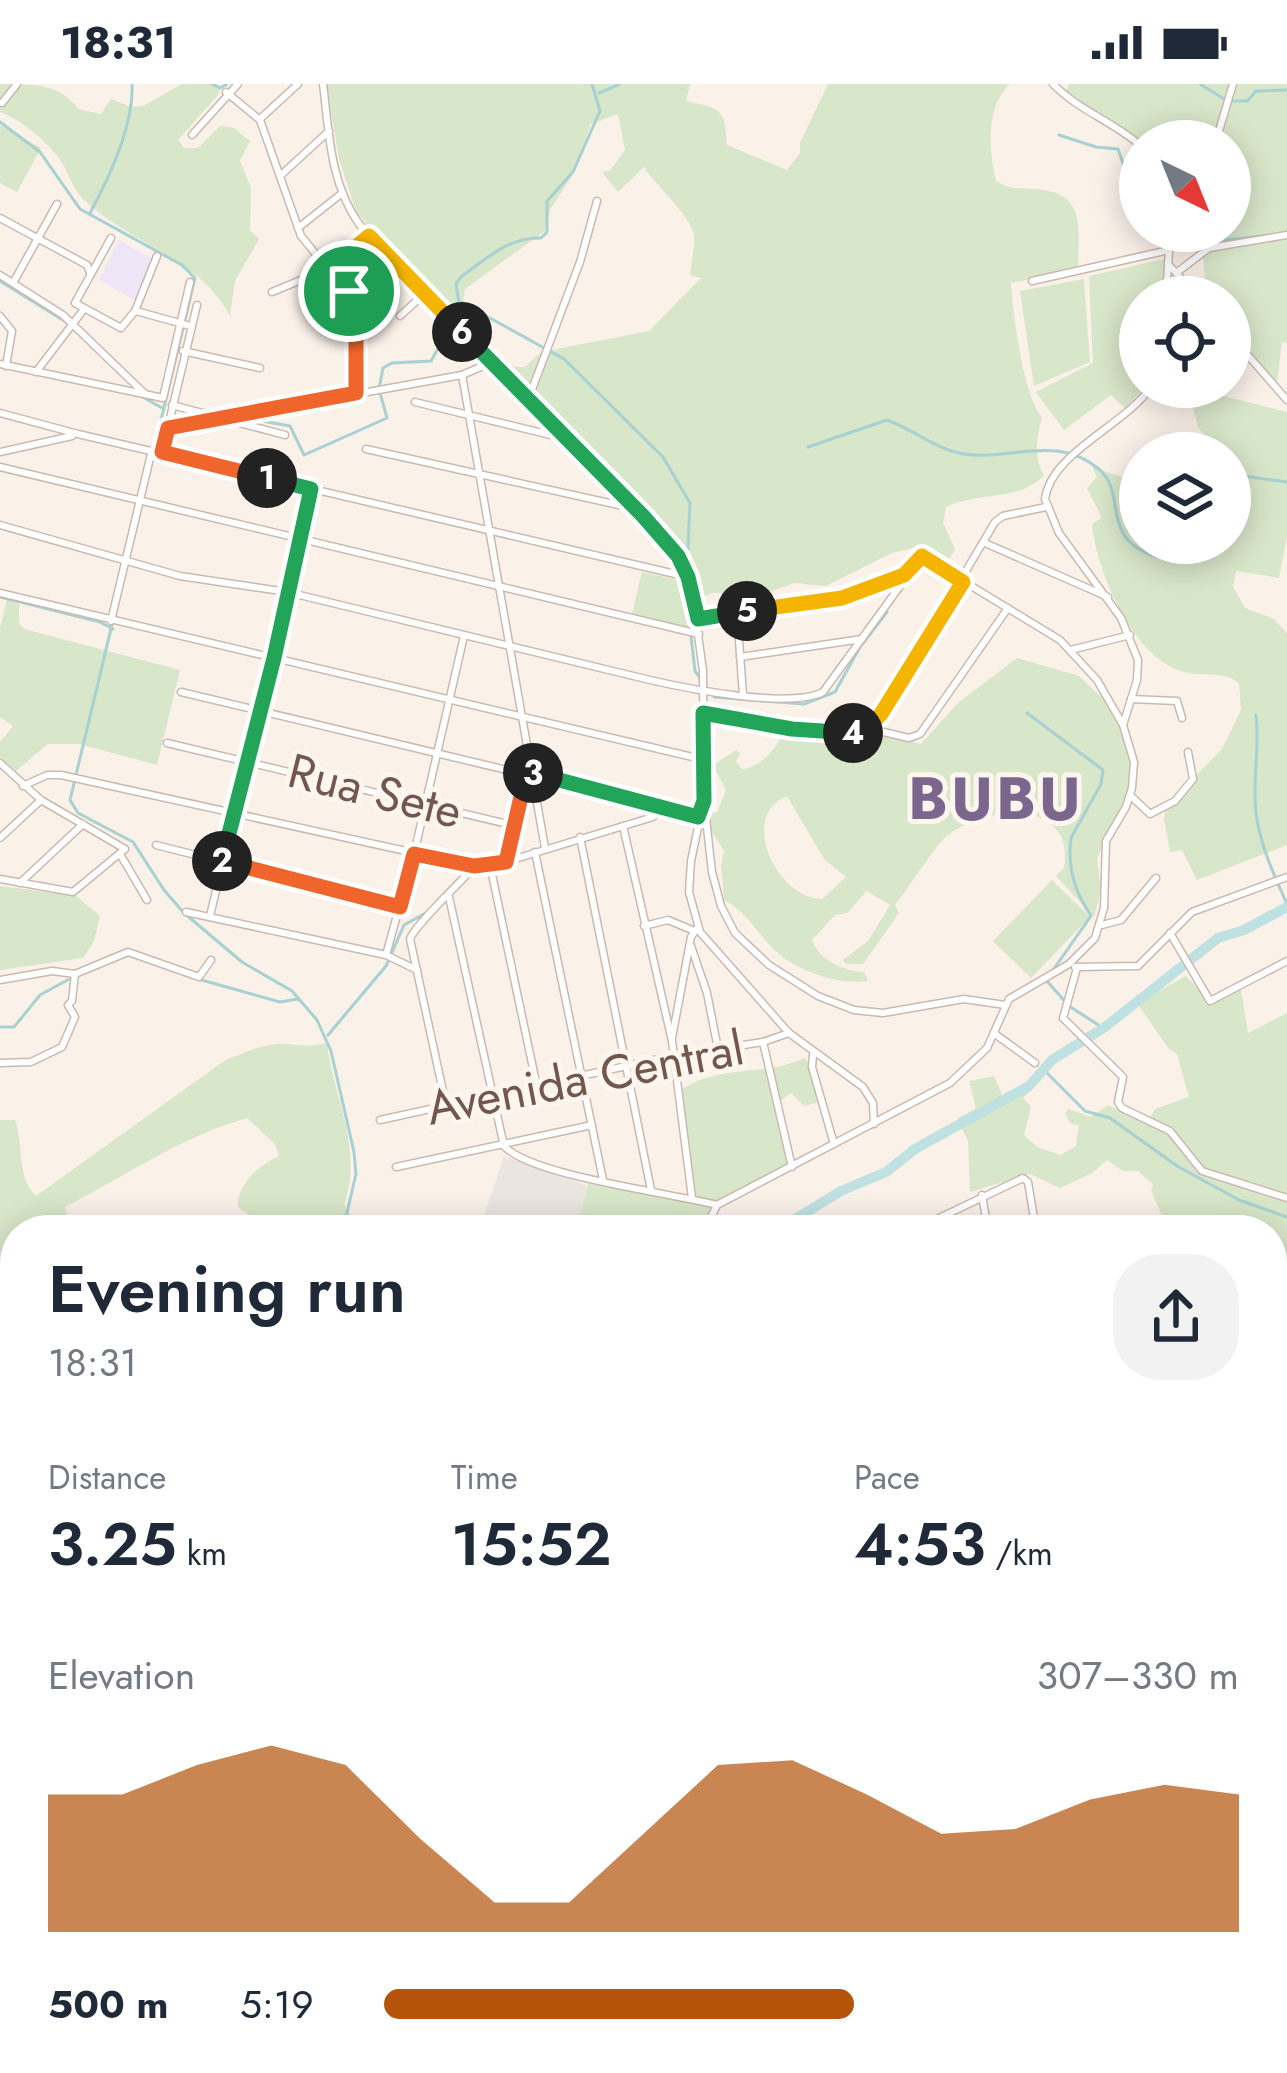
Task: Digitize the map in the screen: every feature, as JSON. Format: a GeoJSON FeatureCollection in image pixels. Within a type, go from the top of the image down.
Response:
{"type":"FeatureCollection","features":[{"type":"Feature","properties":{"kind":"street"},"geometry":{"type":"LineString","coordinates":[[2,104],[17,84]]}},
{"type":"Feature","properties":{"kind":"street"},"geometry":{"type":"LineString","coordinates":[[191,135],[238,84]]}},
{"type":"Feature","properties":{"kind":"street"},"geometry":{"type":"LineString","coordinates":[[260,119],[298,84]]}},
{"type":"Feature","properties":{"kind":"street"},"geometry":{"type":"LineString","coordinates":[[323,84],[340,194],[369,236],[678,556],[698,619],[704,801],[712,872],[735,933],[769,965],[818,996],[868,1013],[964,999],[1005,1005]]}},
{"type":"Feature","properties":{"kind":"street"},"geometry":{"type":"LineString","coordinates":[[1053,84],[1072,102],[1119,128]]}},
{"type":"Feature","properties":{"kind":"street"},"geometry":{"type":"LineString","coordinates":[[1222,120],[1233,84]]}},
{"type":"Feature","properties":{"kind":"street"},"geometry":{"type":"LineString","coordinates":[[227,92],[260,119],[303,240],[349,291],[356,321],[356,393]]}},
{"type":"Feature","properties":{"kind":"street"},"geometry":{"type":"LineString","coordinates":[[280,176],[329,130]]}},
{"type":"Feature","properties":{"kind":"street"},"geometry":{"type":"LineString","coordinates":[[298,228],[340,194]]}},
{"type":"Feature","properties":{"kind":"street"},"geometry":{"type":"LineString","coordinates":[[528,400],[580,262],[597,201]]}},
{"type":"Feature","properties":{"kind":"street"},"geometry":{"type":"LineString","coordinates":[[13,283],[57,204]]}},
{"type":"Feature","properties":{"kind":"street"},"geometry":{"type":"LineString","coordinates":[[0,218],[87,265],[91,277]]}},
{"type":"Feature","properties":{"kind":"street"},"geometry":{"type":"LineString","coordinates":[[1176,273],[1209,248],[1287,235]]}},
{"type":"Feature","properties":{"kind":"street"},"geometry":{"type":"LineString","coordinates":[[272,292],[331,268],[369,236]]}},
{"type":"Feature","properties":{"kind":"street"},"geometry":{"type":"LineString","coordinates":[[111,238],[75,301],[123,328],[158,256]]}},
{"type":"Feature","properties":{"kind":"street"},"geometry":{"type":"LineString","coordinates":[[1032,281],[1160,252]]}},
{"type":"Feature","properties":{"kind":"street"},"geometry":{"type":"LineString","coordinates":[[1167,276],[1169,252]]}},
{"type":"Feature","properties":{"kind":"street"},"geometry":{"type":"LineString","coordinates":[[1168,264],[1179,276]]}},
{"type":"Feature","properties":{"kind":"street"},"geometry":{"type":"LineString","coordinates":[[0,275],[73,324],[146,396]]}},
{"type":"Feature","properties":{"kind":"street"},"geometry":{"type":"LineString","coordinates":[[356,321],[404,275]]}},
{"type":"Feature","properties":{"kind":"street"},"geometry":{"type":"LineString","coordinates":[[162,452],[183,351],[190,281]]}},
{"type":"Feature","properties":{"kind":"street"},"geometry":{"type":"LineString","coordinates":[[400,316],[424,294]]}},
{"type":"Feature","properties":{"kind":"street"},"geometry":{"type":"LineString","coordinates":[[0,316],[12,332],[3,365],[135,394],[165,396],[185,325],[197,304]]}},
{"type":"Feature","properties":{"kind":"street"},"geometry":{"type":"LineString","coordinates":[[37,372],[84,309]]}},
{"type":"Feature","properties":{"kind":"street"},"geometry":{"type":"LineString","coordinates":[[135,310],[185,325]]}},
{"type":"Feature","properties":{"kind":"street"},"geometry":{"type":"LineString","coordinates":[[183,351],[260,368]]}},
{"type":"Feature","properties":{"kind":"street"},"geometry":{"type":"LineString","coordinates":[[1251,358],[1287,400]]}},
{"type":"Feature","properties":{"kind":"street"},"geometry":{"type":"LineString","coordinates":[[168,428],[462,375],[492,362]]}},
{"type":"Feature","properties":{"kind":"street"},"geometry":{"type":"LineString","coordinates":[[462,375],[545,848]]}},
{"type":"Feature","properties":{"kind":"street"},"geometry":{"type":"LineString","coordinates":[[173,402],[285,435]]}},
{"type":"Feature","properties":{"kind":"street"},"geometry":{"type":"LineString","coordinates":[[415,402],[566,439]]}},
{"type":"Feature","properties":{"kind":"street"},"geometry":{"type":"LineString","coordinates":[[1123,724],[1138,668],[1130,635],[1109,598],[1059,532],[1046,508],[1046,489],[1058,468],[1132,408]]}},
{"type":"Feature","properties":{"kind":"street"},"geometry":{"type":"LineString","coordinates":[[0,413],[688,577]]}},
{"type":"Feature","properties":{"kind":"street"},"geometry":{"type":"LineString","coordinates":[[0,452],[78,434]]}},
{"type":"Feature","properties":{"kind":"street"},"geometry":{"type":"LineString","coordinates":[[366,448],[636,509]]}},
{"type":"Feature","properties":{"kind":"street"},"geometry":{"type":"LineString","coordinates":[[116,622],[152,450]]}},
{"type":"Feature","properties":{"kind":"street"},"geometry":{"type":"LineString","coordinates":[[0,467],[699,634]]}},
{"type":"Feature","properties":{"kind":"street"},"geometry":{"type":"LineString","coordinates":[[210,916],[311,489]]}},
{"type":"Feature","properties":{"kind":"street"},"geometry":{"type":"LineString","coordinates":[[703,713],[832,734],[867,728],[881,714],[995,522],[1003,516],[1046,508]]}},
{"type":"Feature","properties":{"kind":"street"},"geometry":{"type":"LineString","coordinates":[[0,525],[192,578],[287,592],[703,692],[743,695],[819,695],[920,556],[1071,650],[1105,690],[1123,724],[1134,762],[1130,796],[1104,850],[1101,925],[1073,966],[1064,1021],[1124,1079],[1118,1102],[1126,1112],[1170,1132],[1202,1172],[1287,1198]]}},
{"type":"Feature","properties":{"kind":"street"},"geometry":{"type":"LineString","coordinates":[[985,543],[1109,598]]}},
{"type":"Feature","properties":{"kind":"street"},"geometry":{"type":"LineString","coordinates":[[698,619],[842,598],[904,575]]}},
{"type":"Feature","properties":{"kind":"street"},"geometry":{"type":"LineString","coordinates":[[0,593],[705,760]]}},
{"type":"Feature","properties":{"kind":"street"},"geometry":{"type":"LineString","coordinates":[[867,728],[909,738],[920,734],[1008,608]]}},
{"type":"Feature","properties":{"kind":"street"},"geometry":{"type":"LineString","coordinates":[[737,613],[743,695]]}},
{"type":"Feature","properties":{"kind":"street"},"geometry":{"type":"LineString","coordinates":[[1071,650],[1130,635]]}},
{"type":"Feature","properties":{"kind":"street"},"geometry":{"type":"LineString","coordinates":[[386,956],[464,636]]}},
{"type":"Feature","properties":{"kind":"street"},"geometry":{"type":"LineString","coordinates":[[740,657],[862,639]]}},
{"type":"Feature","properties":{"kind":"street"},"geometry":{"type":"LineString","coordinates":[[182,692],[698,817]]}},
{"type":"Feature","properties":{"kind":"street"},"geometry":{"type":"LineString","coordinates":[[1131,699],[1177,701],[1182,718]]}},
{"type":"Feature","properties":{"kind":"street","name":"Rua Sete"},"geometry":{"type":"LineString","coordinates":[[167,743],[512,824]]}},
{"type":"Feature","properties":{"kind":"street"},"geometry":{"type":"LineString","coordinates":[[1130,796],[1150,814],[1175,801],[1193,779],[1188,752]]}},
{"type":"Feature","properties":{"kind":"street"},"geometry":{"type":"LineString","coordinates":[[2,769],[123,852],[147,900]]}},
{"type":"Feature","properties":{"kind":"street"},"geometry":{"type":"LineString","coordinates":[[23,786],[54,774],[474,866],[506,862],[653,817]]}},
{"type":"Feature","properties":{"kind":"street"},"geometry":{"type":"LineString","coordinates":[[506,862],[512,824],[523,788],[532,776]]}},
{"type":"Feature","properties":{"kind":"street"},"geometry":{"type":"LineString","coordinates":[[0,838],[41,800]]}},
{"type":"Feature","properties":{"kind":"street"},"geometry":{"type":"LineString","coordinates":[[704,801],[689,892],[696,929],[789,1033],[863,1087],[873,1103],[874,1124]]}},
{"type":"Feature","properties":{"kind":"street"},"geometry":{"type":"LineString","coordinates":[[20,884],[83,824]]}},
{"type":"Feature","properties":{"kind":"street"},"geometry":{"type":"LineString","coordinates":[[623,826],[672,1042],[692,1198]]}},
{"type":"Feature","properties":{"kind":"street"},"geometry":{"type":"LineString","coordinates":[[580,837],[651,1190]]}},
{"type":"Feature","properties":{"kind":"street"},"geometry":{"type":"LineString","coordinates":[[156,845],[400,907]]}},
{"type":"Feature","properties":{"kind":"street"},"geometry":{"type":"LineString","coordinates":[[0,879],[74,892],[123,852]]}},
{"type":"Feature","properties":{"kind":"street"},"geometry":{"type":"LineString","coordinates":[[535,852],[603,1180]]}},
{"type":"Feature","properties":{"kind":"street"},"geometry":{"type":"LineString","coordinates":[[490,865],[537,1087]]}},
{"type":"Feature","properties":{"kind":"street"},"geometry":{"type":"LineString","coordinates":[[446,1106],[410,939],[413,928],[474,866]]}},
{"type":"Feature","properties":{"kind":"street"},"geometry":{"type":"LineString","coordinates":[[711,1215],[717,1205],[950,1083],[979,1058],[995,1034],[1005,1005],[1017,992],[1073,966],[1138,966],[1192,912],[1287,877]]}},
{"type":"Feature","properties":{"kind":"street"},"geometry":{"type":"LineString","coordinates":[[1101,925],[1121,920],[1156,878]]}},
{"type":"Feature","properties":{"kind":"street"},"geometry":{"type":"LineString","coordinates":[[448,897],[504,1146],[510,1153],[552,1169],[717,1205]]}},
{"type":"Feature","properties":{"kind":"street"},"geometry":{"type":"LineString","coordinates":[[186,913],[386,956],[417,970]]}},
{"type":"Feature","properties":{"kind":"street"},"geometry":{"type":"LineString","coordinates":[[644,926],[675,921],[696,929]]}},
{"type":"Feature","properties":{"kind":"street"},"geometry":{"type":"LineString","coordinates":[[672,1042],[696,929]]}},
{"type":"Feature","properties":{"kind":"street"},"geometry":{"type":"LineString","coordinates":[[1170,933],[1210,1001],[1287,961]]}},
{"type":"Feature","properties":{"kind":"street"},"geometry":{"type":"LineString","coordinates":[[690,942],[718,1049]]}},
{"type":"Feature","properties":{"kind":"street"},"geometry":{"type":"LineString","coordinates":[[0,980],[52,971],[75,974],[128,952],[198,977],[211,960]]}},
{"type":"Feature","properties":{"kind":"street"},"geometry":{"type":"LineString","coordinates":[[0,1064],[31,1063],[62,1047],[75,1017],[68,1005],[75,974]]}},
{"type":"Feature","properties":{"kind":"street"},"geometry":{"type":"LineString","coordinates":[[663,1005],[679,1004]]}},
{"type":"Feature","properties":{"kind":"street","name":"Avenida Central"},"geometry":{"type":"LineString","coordinates":[[380,1120],[673,1056],[764,1042],[789,1033]]}},
{"type":"Feature","properties":{"kind":"street"},"geometry":{"type":"LineString","coordinates":[[995,1034],[1035,1063]]}},
{"type":"Feature","properties":{"kind":"street"},"geometry":{"type":"LineString","coordinates":[[764,1042],[792,1166]]}},
{"type":"Feature","properties":{"kind":"street"},"geometry":{"type":"LineString","coordinates":[[814,1054],[812,1066],[834,1144]]}},
{"type":"Feature","properties":{"kind":"street","name":"Avenida Central"},"geometry":{"type":"LineString","coordinates":[[396,1167],[592,1125]]}},
{"type":"Feature","properties":{"kind":"street"},"geometry":{"type":"LineString","coordinates":[[943,1215],[1021,1179],[1028,1182],[1034,1215]]}},
{"type":"Feature","properties":{"kind":"street"},"geometry":{"type":"LineString","coordinates":[[982,1195],[985,1215]]}},
{"type":"Feature","properties":{"kind":"shaded area"},"geometry":{"type":"Polygon","coordinates":[[[119,240],[153,259],[136,301],[99,280],[119,240]]]}},
{"type":"Feature","properties":{"kind":"shaded area"},"geometry":{"type":"Polygon","coordinates":[[[504,1156],[587,1186],[580,1215],[484,1215],[504,1156]]]}},
{"type":"Feature","properties":{"kind":"green space"},"geometry":{"type":"Polygon","coordinates":[[[0,84],[46,87],[78,109],[101,114],[111,99],[143,106],[182,84],[216,84],[218,95],[178,140],[184,148],[198,148],[220,126],[234,128],[250,141],[240,161],[251,188],[250,230],[259,239],[235,281],[230,316],[201,280],[83,199],[47,145],[0,112],[0,84]]]}},
{"type":"Feature","properties":{"kind":"green space"},"geometry":{"type":"Polygon","coordinates":[[[326,84],[694,84],[686,101],[719,112],[727,145],[787,170],[800,153],[800,143],[828,84],[1010,84],[993,117],[996,181],[1063,197],[1078,227],[1078,269],[1011,283],[1024,374],[1042,417],[1037,454],[1044,475],[1024,489],[946,507],[943,523],[955,549],[944,568],[913,548],[892,553],[826,586],[794,583],[767,593],[702,597],[688,556],[403,272],[356,211],[339,159],[326,84]],[[618,114],[591,124],[573,174],[550,210],[545,231],[465,289],[471,329],[499,360],[525,367],[541,352],[649,331],[701,278],[690,275],[692,229],[644,167],[618,192],[602,172],[610,171],[625,150],[618,114]]]}},
{"type":"Feature","properties":{"kind":"green space"},"geometry":{"type":"Polygon","coordinates":[[[1069,84],[1287,84],[1287,343],[1282,342],[1277,384],[1251,355],[1251,276],[1204,276],[1203,252],[1251,252],[1251,120],[1119,120],[1119,128],[1065,94],[1069,84]]]}},
{"type":"Feature","properties":{"kind":"green space"},"geometry":{"type":"Polygon","coordinates":[[[0,125],[41,148],[17,192],[0,183],[0,125]]]}},
{"type":"Feature","properties":{"kind":"green space"},"geometry":{"type":"Polygon","coordinates":[[[1164,259],[1163,276],[1119,276],[1119,402],[1111,395],[1064,430],[1036,392],[1093,363],[1089,276],[1164,259]]]}},
{"type":"Feature","properties":{"kind":"green space"},"geometry":{"type":"Polygon","coordinates":[[[1084,279],[1090,362],[1034,386],[1020,291],[1084,279]]]}},
{"type":"Feature","properties":{"kind":"green space"},"geometry":{"type":"Polygon","coordinates":[[[1251,403],[1287,412],[1287,537],[1279,578],[1236,571],[1233,587],[1245,608],[1274,619],[1287,633],[1287,845],[1197,880],[1182,850],[1170,852],[1166,806],[1222,749],[1241,710],[1239,683],[1166,664],[1134,632],[1101,565],[1092,524],[1102,518],[1087,488],[1097,477],[1092,467],[1119,476],[1119,564],[1251,564],[1251,432],[1202,432],[1193,408],[1251,408],[1251,403]]]}},
{"type":"Feature","properties":{"kind":"green space"},"geometry":{"type":"Polygon","coordinates":[[[642,572],[687,582],[697,629],[632,614],[642,572]]]}},
{"type":"Feature","properties":{"kind":"green space"},"geometry":{"type":"Polygon","coordinates":[[[7,600],[19,604],[19,623],[24,629],[180,670],[157,765],[79,744],[48,744],[16,771],[0,757],[0,742],[13,726],[0,717],[0,627],[7,600]]]}},
{"type":"Feature","properties":{"kind":"green space"},"geometry":{"type":"Polygon","coordinates":[[[1017,658],[1079,676],[1110,705],[1129,752],[1132,784],[1097,858],[1101,890],[1094,917],[1056,876],[1064,868],[1064,845],[1056,829],[1042,818],[1003,814],[963,826],[941,842],[895,905],[899,913],[863,964],[843,960],[868,941],[890,905],[867,891],[812,940],[826,959],[864,972],[868,981],[833,979],[788,960],[724,900],[724,851],[706,822],[707,815],[717,812],[726,790],[713,765],[736,750],[740,753],[736,762],[742,769],[753,766],[792,733],[813,735],[820,742],[846,743],[888,734],[921,744],[958,703],[1017,658]],[[787,796],[772,806],[764,838],[778,872],[791,886],[822,899],[846,877],[824,859],[787,796]]]}},
{"type":"Feature","properties":{"kind":"green space"},"geometry":{"type":"Polygon","coordinates":[[[1052,880],[1090,917],[1031,978],[993,941],[1052,880]]]}},
{"type":"Feature","properties":{"kind":"green space"},"geometry":{"type":"Polygon","coordinates":[[[0,886],[76,896],[100,916],[94,941],[83,958],[0,970],[0,886]]]}},
{"type":"Feature","properties":{"kind":"green space"},"geometry":{"type":"Polygon","coordinates":[[[1186,976],[1213,1004],[1241,989],[1248,1033],[1287,1013],[1287,1215],[1161,1215],[1153,1184],[1138,1171],[1123,1171],[1107,1160],[1060,1188],[1030,1174],[970,1192],[968,1141],[957,1119],[976,1108],[969,1081],[994,1076],[1003,1097],[1040,1081],[1023,1098],[1031,1107],[1024,1135],[1037,1147],[1060,1155],[1076,1146],[1079,1125],[1071,1124],[1065,1114],[1068,1109],[1091,1117],[1108,1105],[1147,1123],[1155,1109],[1189,1097],[1177,1054],[1137,1003],[1186,976]]]}},
{"type":"Feature","properties":{"kind":"green space"},"geometry":{"type":"Polygon","coordinates":[[[327,1043],[349,1143],[351,1163],[344,1204],[350,1215],[250,1215],[238,1207],[241,1190],[251,1176],[279,1156],[275,1144],[247,1118],[176,1146],[65,1207],[67,1215],[0,1215],[0,1120],[15,1120],[25,1179],[36,1196],[224,1061],[269,1045],[327,1043]]]}},
{"type":"Feature","properties":{"kind":"green space"},"geometry":{"type":"Polygon","coordinates":[[[804,1058],[811,1064],[819,1102],[804,1106],[791,1093],[780,1101],[787,1165],[720,1203],[713,1215],[580,1215],[588,1184],[697,1198],[680,1091],[713,1076],[804,1058]]]}},
{"type":"Feature","properties":{"kind":"waterway"},"geometry":{"type":"LineString","coordinates":[[90,213],[125,134],[132,84]]}},
{"type":"Feature","properties":{"kind":"waterway"},"geometry":{"type":"LineString","coordinates":[[212,84],[220,88],[227,84]]}},
{"type":"Feature","properties":{"kind":"waterway"},"geometry":{"type":"LineString","coordinates":[[239,417],[290,426],[304,455],[387,418],[379,389],[383,368],[392,363],[431,361],[460,310],[456,284],[461,277],[508,245],[541,238],[547,232],[547,201],[573,172],[600,111],[592,84]]}},
{"type":"Feature","properties":{"kind":"waterway"},"geometry":{"type":"LineString","coordinates":[[599,93],[620,84]]}},
{"type":"Feature","properties":{"kind":"waterway"},"geometry":{"type":"LineString","coordinates":[[1200,84],[1224,99]]}},
{"type":"Feature","properties":{"kind":"waterway"},"geometry":{"type":"LineString","coordinates":[[1233,101],[1247,101],[1256,91],[1287,90]]}},
{"type":"Feature","properties":{"kind":"waterway"},"geometry":{"type":"LineString","coordinates":[[0,122],[40,152],[80,209],[182,265],[195,278],[70,800],[78,813],[133,842],[184,913],[242,962],[292,991],[317,1020],[331,1051],[354,1152],[356,1174],[346,1215]]}},
{"type":"Feature","properties":{"kind":"waterway"},"geometry":{"type":"LineString","coordinates":[[1059,135],[1119,152]]}},
{"type":"Feature","properties":{"kind":"waterway"},"geometry":{"type":"LineString","coordinates":[[1251,237],[1268,235]]}},
{"type":"Feature","properties":{"kind":"waterway"},"geometry":{"type":"LineString","coordinates":[[0,281],[66,322]]}},
{"type":"Feature","properties":{"kind":"waterway"},"geometry":{"type":"LineString","coordinates":[[461,302],[564,359],[663,457],[690,503],[687,568]]}},
{"type":"Feature","properties":{"kind":"waterway"},"geometry":{"type":"LineString","coordinates":[[90,345],[127,380]]}},
{"type":"Feature","properties":{"kind":"waterway"},"geometry":{"type":"LineString","coordinates":[[141,396],[164,409]]}},
{"type":"Feature","properties":{"kind":"waterway"},"geometry":{"type":"LineString","coordinates":[[204,410],[230,414]]}},
{"type":"Feature","properties":{"kind":"waterway"},"geometry":{"type":"LineString","coordinates":[[808,447],[887,420],[964,454],[1067,453],[1106,476],[1119,522]]}},
{"type":"Feature","properties":{"kind":"waterway"},"geometry":{"type":"LineString","coordinates":[[1251,477],[1287,482]]}},
{"type":"Feature","properties":{"kind":"waterway"},"geometry":{"type":"LineString","coordinates":[[685,584],[695,671],[701,679]]}},
{"type":"Feature","properties":{"kind":"waterway"},"geometry":{"type":"LineString","coordinates":[[0,597],[113,629]]}},
{"type":"Feature","properties":{"kind":"waterway"},"geometry":{"type":"LineString","coordinates":[[714,697],[804,704],[835,692],[887,612]]}},
{"type":"Feature","properties":{"kind":"waterway"},"geometry":{"type":"LineString","coordinates":[[1027,713],[1103,770],[1070,849],[1074,879],[1091,916],[1046,980],[1069,1006],[1103,1028]]}},
{"type":"Feature","properties":{"kind":"waterway"},"geometry":{"type":"LineString","coordinates":[[1256,715],[1258,825],[1287,904]]}},
{"type":"Feature","properties":{"kind":"waterway"},"geometry":{"type":"LineString","coordinates":[[443,895],[474,863],[498,860]]}},
{"type":"Feature","properties":{"kind":"waterway"},"geometry":{"type":"LineString","coordinates":[[802,1215],[886,1172],[915,1149],[1029,1086],[1052,1060],[1105,1027],[1218,938],[1287,907]]}},
{"type":"Feature","properties":{"kind":"waterway"},"geometry":{"type":"LineString","coordinates":[[328,1035],[386,966],[404,925],[424,914]]}},
{"type":"Feature","properties":{"kind":"waterway"},"geometry":{"type":"LineString","coordinates":[[0,1027],[14,1027],[40,995],[73,977]]}},
{"type":"Feature","properties":{"kind":"waterway"},"geometry":{"type":"LineString","coordinates":[[198,979],[280,1002],[298,999]]}},
{"type":"Feature","properties":{"kind":"waterway"},"geometry":{"type":"LineString","coordinates":[[1044,1070],[1085,1111],[1110,1118],[1177,1166],[1239,1200],[1281,1215]]}},
{"type":"Feature","properties":{"kind":"district","name":"BUBU"},"geometry":{"type":"Point","coordinates":[996,798]}},
{"type":"Feature","properties":{"kind":"route"},"geometry":{"type":"LineString","coordinates":[[369,236],[678,556],[698,619],[842,598],[904,575],[922,556],[963,582],[881,714],[867,728],[845,734],[703,713],[704,801],[698,817],[532,773],[512,824],[506,862],[474,866],[414,854],[400,907],[222,862],[311,489],[162,452],[168,428],[356,393],[356,321],[349,291],[331,268],[369,236]]}}]}
